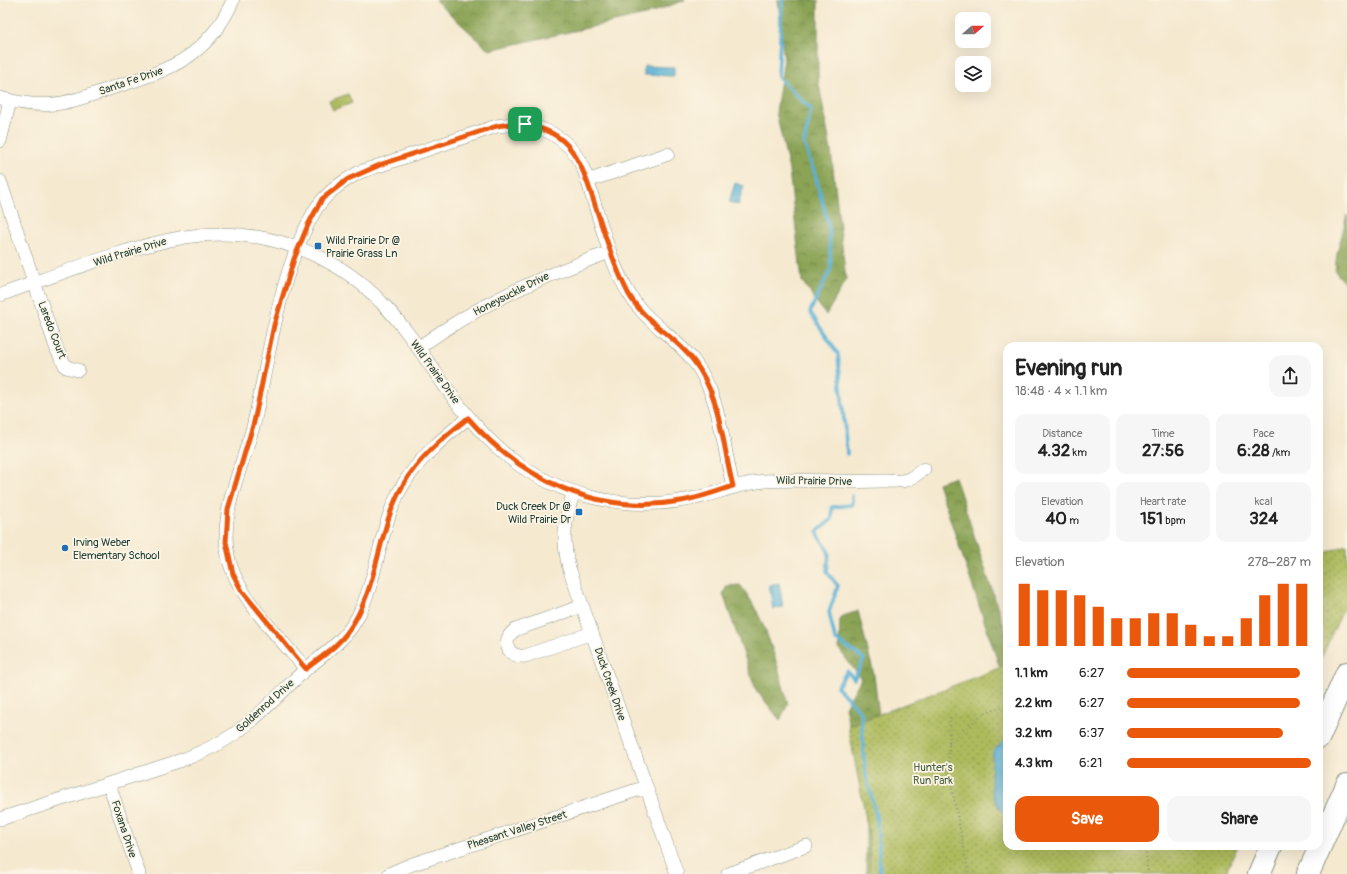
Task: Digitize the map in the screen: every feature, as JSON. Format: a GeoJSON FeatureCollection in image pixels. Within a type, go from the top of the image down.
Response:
{"type":"FeatureCollection","features":[{"type":"Feature","properties":{"kind":"highway"},"geometry":{"type":"LineString","coordinates":[[1323,728],[1347,673]]}},
{"type":"Feature","properties":{"kind":"highway"},"geometry":{"type":"LineString","coordinates":[[1323,840],[1347,784]]}},
{"type":"Feature","properties":{"kind":"highway"},"geometry":{"type":"LineString","coordinates":[[1336,810],[1347,789]]}},
{"type":"Feature","properties":{"kind":"highway"},"geometry":{"type":"LineString","coordinates":[[1259,874],[1269,850]]}},
{"type":"Feature","properties":{"kind":"highway"},"geometry":{"type":"LineString","coordinates":[[1308,874],[1318,850]]}},
{"type":"Feature","properties":{"kind":"street","name":"Santa Fe Drive"},"geometry":{"type":"LineString","coordinates":[[5,99],[39,105],[74,101],[165,70],[184,59],[206,42],[218,28],[233,0]]}},
{"type":"Feature","properties":{"kind":"street"},"geometry":{"type":"LineString","coordinates":[[0,141],[5,99]]}},
{"type":"Feature","properties":{"kind":"street"},"geometry":{"type":"LineString","coordinates":[[306,669],[242,591],[233,574],[226,542],[228,509],[254,422],[274,325],[298,248],[313,213],[322,199],[348,179],[382,164],[497,126],[525,124],[551,133],[572,150],[581,163],[610,252],[627,290],[638,308],[651,323],[679,345],[702,372],[715,403],[733,486]]}},
{"type":"Feature","properties":{"kind":"street"},"geometry":{"type":"LineString","coordinates":[[587,181],[668,154]]}},
{"type":"Feature","properties":{"kind":"street","name":"Laredo Court"},"geometry":{"type":"LineString","coordinates":[[0,181],[57,350],[66,366],[78,370]]}},
{"type":"Feature","properties":{"kind":"street","name":"Wild Prairie Drive"},"geometry":{"type":"LineString","coordinates":[[0,295],[127,252],[186,237],[233,234],[256,237],[298,248],[322,258],[362,284],[381,301],[418,348],[468,418],[493,445],[524,469],[546,481],[574,492],[622,503],[655,504],[705,496],[733,486],[789,479],[859,482],[907,480],[924,469]]}},
{"type":"Feature","properties":{"kind":"street","name":"Honeysuckle Drive"},"geometry":{"type":"LineString","coordinates":[[418,348],[465,317],[508,293],[541,277],[610,252]]}},
{"type":"Feature","properties":{"kind":"street","name":"Goldenrod Drive"},"geometry":{"type":"LineString","coordinates":[[0,819],[201,753],[225,740],[242,728],[306,669],[337,644],[357,618],[364,602],[393,508],[402,486],[416,466],[432,449],[468,418]]}},
{"type":"Feature","properties":{"kind":"street","name":"Duck Creek Drive"},"geometry":{"type":"LineString","coordinates":[[574,492],[566,515],[564,533],[565,550],[582,606],[677,874]]}},
{"type":"Feature","properties":{"kind":"street"},"geometry":{"type":"LineString","coordinates":[[582,606],[515,630],[510,634],[506,641],[507,648],[511,654],[517,657],[525,656],[592,634]]}},
{"type":"Feature","properties":{"kind":"street","name":"Foxana Drive"},"geometry":{"type":"LineString","coordinates":[[109,784],[139,874]]}},
{"type":"Feature","properties":{"kind":"street","name":"Pheasant Valley Street"},"geometry":{"type":"LineString","coordinates":[[390,874],[410,865],[646,787]]}},
{"type":"Feature","properties":{"kind":"street"},"geometry":{"type":"LineString","coordinates":[[728,874],[806,846]]}},
{"type":"Feature","properties":{"kind":"path"},"geometry":{"type":"LineString","coordinates":[[948,744],[981,715],[1003,707]]}},
{"type":"Feature","properties":{"kind":"path"},"geometry":{"type":"LineString","coordinates":[[950,717],[948,769],[969,874]]}},
{"type":"Feature","properties":{"kind":"path"},"geometry":{"type":"LineString","coordinates":[[1146,850],[1148,874]]}},
{"type":"Feature","properties":{"kind":"green space"},"geometry":{"type":"Polygon","coordinates":[[[435,0],[685,0],[645,15],[489,50],[435,0]]]}},
{"type":"Feature","properties":{"kind":"green space"},"geometry":{"type":"Polygon","coordinates":[[[778,0],[818,0],[818,79],[831,151],[846,280],[826,315],[802,281],[789,170],[776,112],[784,60],[778,0]]]}},
{"type":"Feature","properties":{"kind":"green space"},"geometry":{"type":"Polygon","coordinates":[[[348,94],[352,103],[333,110],[329,101],[348,94]]]}},
{"type":"Feature","properties":{"kind":"green space"},"geometry":{"type":"Polygon","coordinates":[[[1347,215],[1347,286],[1335,271],[1337,254],[1347,215]]]}},
{"type":"Feature","properties":{"kind":"green space"},"geometry":{"type":"Polygon","coordinates":[[[955,477],[1003,624],[1003,679],[1001,671],[938,483],[955,477]]]}},
{"type":"Feature","properties":{"kind":"green space"},"geometry":{"type":"Polygon","coordinates":[[[1347,545],[1347,601],[1323,654],[1323,554],[1347,545]]]}},
{"type":"Feature","properties":{"kind":"green space"},"geometry":{"type":"Polygon","coordinates":[[[740,585],[749,597],[764,626],[780,674],[788,704],[780,720],[756,690],[723,594],[727,586],[740,585]]]}},
{"type":"Feature","properties":{"kind":"green space"},"geometry":{"type":"Polygon","coordinates":[[[858,611],[874,675],[898,874],[866,874],[866,804],[845,707],[861,679],[839,649],[840,617],[858,611]]]}},
{"type":"Feature","properties":{"kind":"green space","name":"Hunter's Run Park"},"geometry":{"type":"Polygon","coordinates":[[[1003,667],[1003,850],[1236,850],[1225,874],[870,874],[869,834],[848,726],[1003,667]]]}},
{"type":"Feature","properties":{"kind":"water"},"geometry":{"type":"Polygon","coordinates":[[[644,66],[674,67],[674,76],[644,75],[644,66]]]}},
{"type":"Feature","properties":{"kind":"water"},"geometry":{"type":"Polygon","coordinates":[[[735,183],[744,186],[738,205],[729,202],[735,183]]]}},
{"type":"Feature","properties":{"kind":"water"},"geometry":{"type":"Polygon","coordinates":[[[779,583],[783,607],[773,609],[769,585],[779,583]]]}},
{"type":"Feature","properties":{"kind":"water"},"geometry":{"type":"Polygon","coordinates":[[[1003,741],[1003,812],[1000,810],[993,796],[991,777],[993,752],[1003,741]]]}},
{"type":"Feature","properties":{"kind":"waterway"},"geometry":{"type":"LineString","coordinates":[[782,0],[778,77],[811,109],[804,144],[815,174],[829,227],[831,268],[810,312],[838,354],[847,454]]}},
{"type":"Feature","properties":{"kind":"waterway"},"geometry":{"type":"LineString","coordinates":[[852,496],[852,505],[832,507],[832,519],[817,532],[829,553],[827,572],[838,586],[829,612],[835,639],[864,659],[854,679],[847,671],[837,687],[861,712],[865,770],[877,820],[880,874]]}},
{"type":"Feature","properties":{"kind":"place","name":"Wild Prairie Dr @ Prairie Grass Ln"},"geometry":{"type":"Point","coordinates":[318,246]}},
{"type":"Feature","properties":{"kind":"place","name":"Duck Creek Dr @ Wild Prairie Dr"},"geometry":{"type":"Point","coordinates":[579,512]}},
{"type":"Feature","properties":{"kind":"place","name":"Irving Weber Elementary School"},"geometry":{"type":"Point","coordinates":[65,548]}},
{"type":"Feature","properties":{"kind":"route"},"geometry":{"type":"LineString","coordinates":[[525,124],[551,133],[563,141],[572,150],[581,163],[610,252],[629,295],[651,323],[679,345],[702,372],[710,387],[715,403],[733,486],[705,496],[655,504],[622,503],[597,498],[574,492],[546,481],[524,469],[503,454],[468,418],[432,449],[416,466],[402,486],[393,508],[364,602],[357,618],[348,632],[337,644],[306,669],[242,591],[233,574],[228,557],[226,542],[228,509],[254,422],[274,325],[298,248],[313,213],[322,199],[348,179],[360,172],[497,126],[525,124]]}}]}
